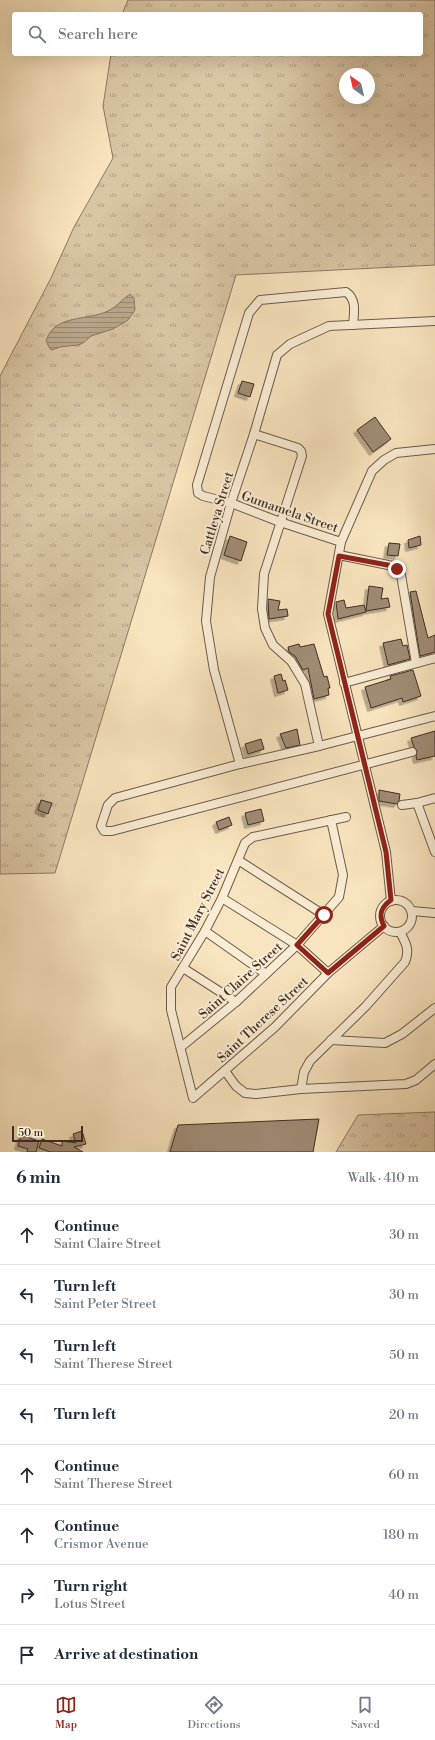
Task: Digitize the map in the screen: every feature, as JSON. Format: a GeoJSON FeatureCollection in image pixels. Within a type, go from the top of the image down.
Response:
{"type":"FeatureCollection","features":[{"type":"Feature","properties":{"kind":"street","name":"Gumamela Street"},"geometry":{"type":"LineString","coordinates":[[341,542],[280,522],[231,503],[203,496],[198,493],[197,485],[248,313],[260,300],[346,292],[351,295],[354,301],[354,325]]}},
{"type":"Feature","properties":{"kind":"street","name":"Cattleya Street"},"geometry":{"type":"LineString","coordinates":[[240,764],[214,670],[206,621],[210,577],[231,503],[254,434],[277,355],[290,344],[329,326],[435,321]]}},
{"type":"Feature","properties":{"kind":"street"},"geometry":{"type":"LineString","coordinates":[[254,434],[298,448],[301,451],[302,456],[264,574],[263,616],[265,628],[273,645],[291,661],[305,684],[319,746]]}},
{"type":"Feature","properties":{"kind":"street"},"geometry":{"type":"LineString","coordinates":[[391,900],[386,852],[328,614],[341,542],[372,471],[384,460],[396,453],[435,449]]}},
{"type":"Feature","properties":{"kind":"street"},"geometry":{"type":"LineString","coordinates":[[339,556],[393,566],[397,569],[401,575],[416,663]]}},
{"type":"Feature","properties":{"kind":"street"},"geometry":{"type":"LineString","coordinates":[[344,683],[435,658]]}},
{"type":"Feature","properties":{"kind":"street"},"geometry":{"type":"LineString","coordinates":[[412,752],[112,831],[104,831],[101,826],[108,805],[115,798],[240,764],[319,746],[435,716]]}},
{"type":"Feature","properties":{"kind":"street"},"geometry":{"type":"LineString","coordinates":[[402,805],[435,798]]}},
{"type":"Feature","properties":{"kind":"street"},"geometry":{"type":"LineString","coordinates":[[417,803],[435,852]]}},
{"type":"Feature","properties":{"kind":"street","name":"Saint Mary Street"},"geometry":{"type":"LineString","coordinates":[[193,1098],[171,1010],[171,987],[205,931],[222,898],[245,843],[253,837],[330,820],[346,818]]}},
{"type":"Feature","properties":{"kind":"street","name":"Saint Claire Street"},"geometry":{"type":"LineString","coordinates":[[181,1047],[236,1002],[297,945],[338,897],[343,875],[330,820]]}},
{"type":"Feature","properties":{"kind":"street"},"geometry":{"type":"LineString","coordinates":[[238,860],[324,915]]}},
{"type":"Feature","properties":{"kind":"street"},"geometry":{"type":"LineString","coordinates":[[222,898],[297,945],[328,973]]}},
{"type":"Feature","properties":{"kind":"street"},"geometry":{"type":"LineString","coordinates":[[391,900],[406,903],[412,911],[409,926],[400,932],[391,931],[384,926],[380,919],[381,911],[385,904],[391,900]]}},
{"type":"Feature","properties":{"kind":"street"},"geometry":{"type":"LineString","coordinates":[[412,911],[435,913]]}},
{"type":"Feature","properties":{"kind":"street","name":"Saint Therese Street"},"geometry":{"type":"LineString","coordinates":[[193,1098],[275,1027],[328,973],[384,926]]}},
{"type":"Feature","properties":{"kind":"street"},"geometry":{"type":"LineString","coordinates":[[205,931],[266,974]]}},
{"type":"Feature","properties":{"kind":"street"},"geometry":{"type":"LineString","coordinates":[[301,1089],[304,1072],[310,1061],[366,1006],[405,962],[408,955],[407,945],[400,932]]}},
{"type":"Feature","properties":{"kind":"street"},"geometry":{"type":"LineString","coordinates":[[183,968],[236,1002]]}},
{"type":"Feature","properties":{"kind":"street"},"geometry":{"type":"LineString","coordinates":[[331,1040],[385,1043],[402,1034],[435,1008]]}},
{"type":"Feature","properties":{"kind":"street"},"geometry":{"type":"LineString","coordinates":[[225,1071],[236,1086],[245,1092],[256,1094],[301,1089],[406,1084],[416,1080],[435,1064]]}},
{"type":"Feature","properties":{"kind":"green space"},"geometry":{"type":"Polygon","coordinates":[[[128,0],[435,0],[435,265],[236,275],[55,873],[0,874],[0,376],[51,278],[74,227],[113,158],[103,106],[111,56],[423,56],[423,12],[123,12],[128,0]]]}},
{"type":"Feature","properties":{"kind":"green space"},"geometry":{"type":"Polygon","coordinates":[[[435,1112],[435,1152],[336,1152],[358,1115],[435,1112]]]}},
{"type":"Feature","properties":{"kind":"shaded area"},"geometry":{"type":"Polygon","coordinates":[[[130,294],[134,298],[135,310],[128,320],[113,329],[91,336],[83,343],[78,345],[60,347],[52,350],[50,349],[46,341],[50,332],[56,326],[64,322],[108,311],[130,294]]]}},
{"type":"Feature","properties":{"kind":"building"},"geometry":{"type":"Polygon","coordinates":[[[242,381],[254,384],[250,397],[238,393],[242,381]]]}},
{"type":"Feature","properties":{"kind":"building"},"geometry":{"type":"Polygon","coordinates":[[[375,417],[391,439],[373,452],[357,430],[375,417]]]}},
{"type":"Feature","properties":{"kind":"building"},"geometry":{"type":"Polygon","coordinates":[[[230,536],[247,542],[241,561],[224,555],[230,536]]]}},
{"type":"Feature","properties":{"kind":"building"},"geometry":{"type":"Polygon","coordinates":[[[420,536],[421,545],[409,548],[408,540],[420,536]]]}},
{"type":"Feature","properties":{"kind":"building"},"geometry":{"type":"Polygon","coordinates":[[[389,543],[400,544],[398,556],[387,555],[389,543]]]}},
{"type":"Feature","properties":{"kind":"building"},"geometry":{"type":"Polygon","coordinates":[[[369,586],[383,588],[381,599],[388,598],[390,607],[366,611],[369,586]]]}},
{"type":"Feature","properties":{"kind":"building"},"geometry":{"type":"Polygon","coordinates":[[[416,591],[428,638],[435,635],[435,652],[420,656],[410,592],[416,591]]]}},
{"type":"Feature","properties":{"kind":"building"},"geometry":{"type":"Polygon","coordinates":[[[268,599],[280,601],[278,610],[287,609],[288,616],[269,619],[268,599]]]}},
{"type":"Feature","properties":{"kind":"building"},"geometry":{"type":"Polygon","coordinates":[[[344,600],[346,608],[364,605],[366,612],[338,619],[336,602],[344,600]]]}},
{"type":"Feature","properties":{"kind":"building"},"geometry":{"type":"Polygon","coordinates":[[[401,639],[403,646],[407,645],[410,659],[388,665],[383,643],[401,639]]]}},
{"type":"Feature","properties":{"kind":"building"},"geometry":{"type":"Polygon","coordinates":[[[299,644],[300,647],[314,644],[324,677],[327,676],[330,688],[328,688],[329,695],[314,699],[308,668],[303,670],[295,656],[289,652],[288,647],[299,644]]]}},
{"type":"Feature","properties":{"kind":"building"},"geometry":{"type":"Polygon","coordinates":[[[413,670],[421,696],[403,702],[402,698],[371,708],[365,687],[391,679],[390,676],[413,670]]]}},
{"type":"Feature","properties":{"kind":"building"},"geometry":{"type":"Polygon","coordinates":[[[281,674],[283,681],[285,680],[288,690],[278,693],[274,676],[281,674]]]}},
{"type":"Feature","properties":{"kind":"building"},"geometry":{"type":"Polygon","coordinates":[[[297,729],[300,745],[286,748],[280,734],[297,729]]]}},
{"type":"Feature","properties":{"kind":"building"},"geometry":{"type":"Polygon","coordinates":[[[435,731],[435,756],[417,760],[417,751],[411,738],[435,731]]]}},
{"type":"Feature","properties":{"kind":"building"},"geometry":{"type":"Polygon","coordinates":[[[261,739],[264,749],[248,754],[245,744],[261,739]]]}},
{"type":"Feature","properties":{"kind":"building"},"geometry":{"type":"Polygon","coordinates":[[[379,790],[400,794],[399,801],[397,804],[379,801],[379,790]]]}},
{"type":"Feature","properties":{"kind":"building"},"geometry":{"type":"Polygon","coordinates":[[[41,800],[52,803],[48,814],[38,810],[41,800]]]}},
{"type":"Feature","properties":{"kind":"building"},"geometry":{"type":"Polygon","coordinates":[[[261,809],[264,821],[248,825],[245,813],[261,809]]]}},
{"type":"Feature","properties":{"kind":"building"},"geometry":{"type":"Polygon","coordinates":[[[229,817],[232,825],[219,830],[216,822],[229,817]]]}},
{"type":"Feature","properties":{"kind":"building"},"geometry":{"type":"Polygon","coordinates":[[[319,1119],[313,1152],[170,1152],[178,1125],[319,1119]]]}},
{"type":"Feature","properties":{"kind":"building"},"geometry":{"type":"Polygon","coordinates":[[[82,1131],[86,1144],[74,1147],[83,1152],[50,1152],[39,1148],[42,1139],[62,1146],[62,1141],[76,1143],[73,1134],[82,1131]]]}},
{"type":"Feature","properties":{"kind":"building"},"geometry":{"type":"Polygon","coordinates":[[[21,1135],[39,1141],[36,1152],[27,1152],[28,1149],[18,1146],[21,1135]]]}},
{"type":"Feature","properties":{"kind":"route"},"geometry":{"type":"LineString","coordinates":[[324,915],[297,945],[328,973],[384,926],[380,919],[381,911],[385,904],[391,900],[386,852],[328,614],[339,556],[393,566],[397,569]]}}]}
